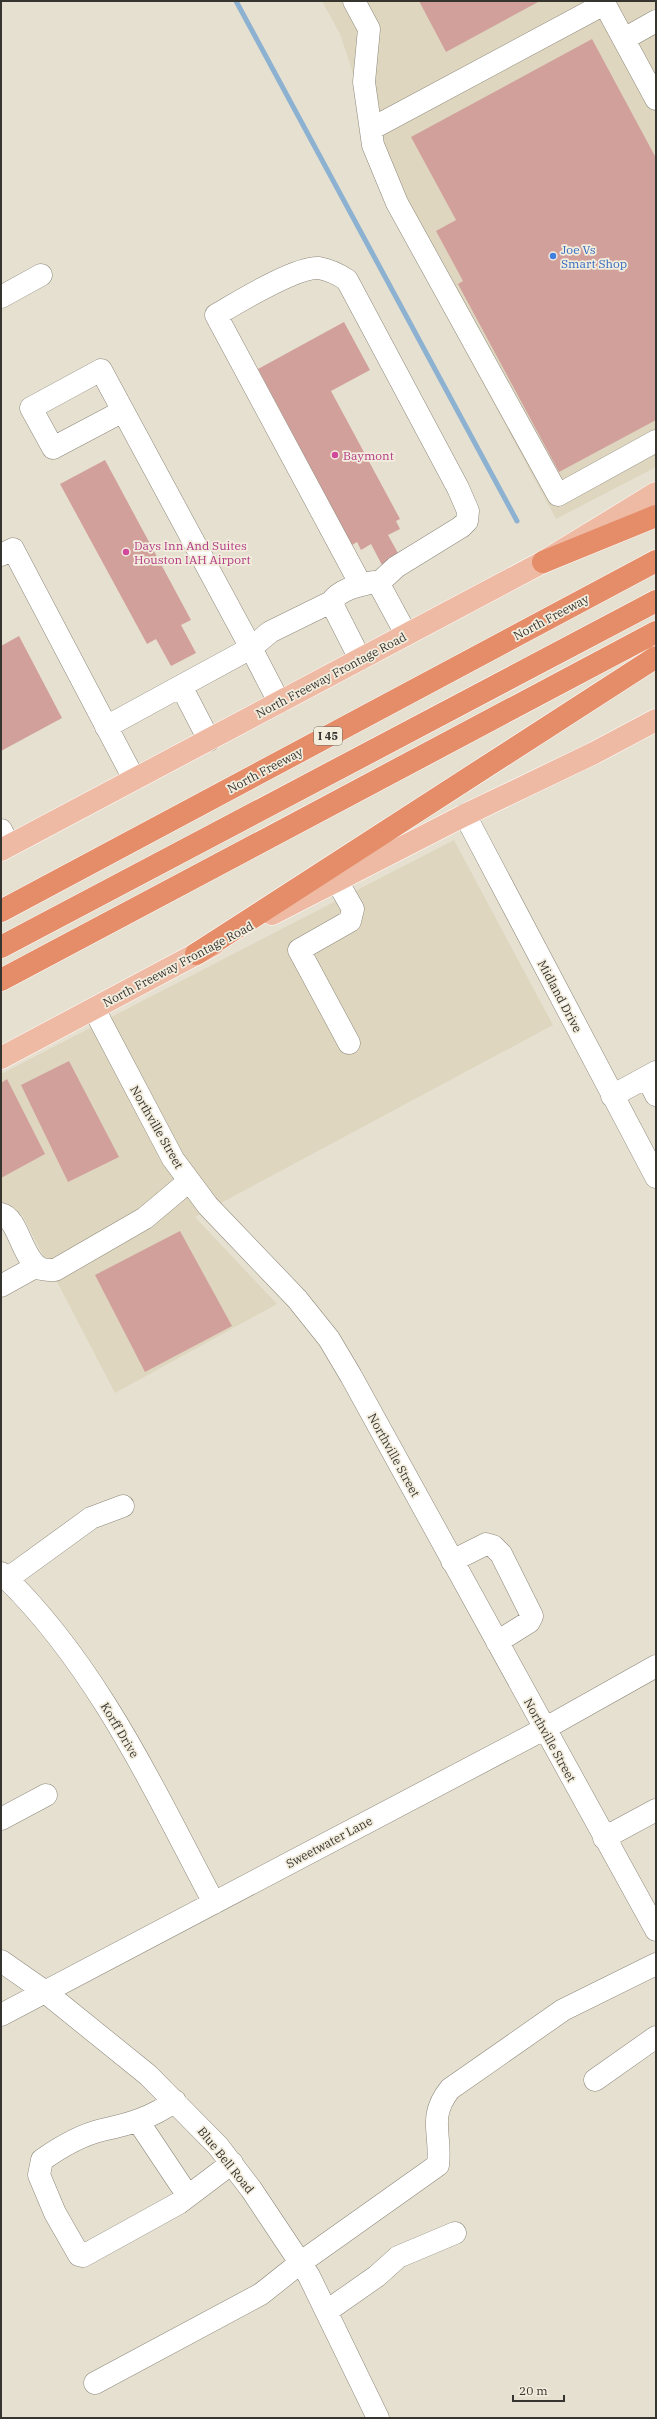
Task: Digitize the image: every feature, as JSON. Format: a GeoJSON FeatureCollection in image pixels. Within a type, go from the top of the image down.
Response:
{"type":"FeatureCollection","features":[{"type":"Feature","properties":{"kind":"highway"},"geometry":{"type":"LineString","coordinates":[[543,562],[656,516]]}},
{"type":"Feature","properties":{"kind":"highway","name":"North Freeway"},"geometry":{"type":"LineString","coordinates":[[1,911],[656,561]]}},
{"type":"Feature","properties":{"kind":"highway"},"geometry":{"type":"LineString","coordinates":[[1,947],[656,601]]}},
{"type":"Feature","properties":{"kind":"highway"},"geometry":{"type":"LineString","coordinates":[[1,980],[656,632]]}},
{"type":"Feature","properties":{"kind":"highway"},"geometry":{"type":"LineString","coordinates":[[196,954],[656,657]]}},
{"type":"Feature","properties":{"kind":"main road","name":"North Freeway Frontage Road"},"geometry":{"type":"LineString","coordinates":[[4,842],[134,780],[543,562],[656,492]]}},
{"type":"Feature","properties":{"kind":"main road","name":"North Freeway Frontage Road"},"geometry":{"type":"LineString","coordinates":[[1,1058],[196,954],[465,815],[594,753],[656,720]]}},
{"type":"Feature","properties":{"kind":"street"},"geometry":{"type":"LineString","coordinates":[[354,1],[369,29],[364,82],[373,144],[397,203],[558,495],[654,444]]}},
{"type":"Feature","properties":{"kind":"street"},"geometry":{"type":"LineString","coordinates":[[371,129],[604,2],[624,39],[654,88]]}},
{"type":"Feature","properties":{"kind":"street"},"geometry":{"type":"LineString","coordinates":[[624,39],[656,21]]}},
{"type":"Feature","properties":{"kind":"street"},"geometry":{"type":"LineString","coordinates":[[106,727],[251,648],[270,632],[331,602],[335,596],[349,588],[371,583],[461,527],[467,521],[468,511],[458,488],[347,280],[334,272],[318,268],[297,272],[216,315],[371,583],[380,586],[406,634]]}},
{"type":"Feature","properties":{"kind":"street"},"geometry":{"type":"LineString","coordinates":[[1,297],[41,275]]}},
{"type":"Feature","properties":{"kind":"street"},"geometry":{"type":"LineString","coordinates":[[123,411],[279,702]]}},
{"type":"Feature","properties":{"kind":"street"},"geometry":{"type":"LineString","coordinates":[[1,555],[13,549],[134,780]]}},
{"type":"Feature","properties":{"kind":"street"},"geometry":{"type":"LineString","coordinates":[[331,602],[360,659]]}},
{"type":"Feature","properties":{"kind":"street"},"geometry":{"type":"LineString","coordinates":[[181,686],[209,740]]}},
{"type":"Feature","properties":{"kind":"street","name":"Midland Drive"},"geometry":{"type":"LineString","coordinates":[[465,815],[656,1177]]}},
{"type":"Feature","properties":{"kind":"street"},"geometry":{"type":"LineString","coordinates":[[338,881],[353,909],[350,921],[299,950],[349,1043]]}},
{"type":"Feature","properties":{"kind":"street","name":"Northville Street"},"geometry":{"type":"LineString","coordinates":[[94,1009],[152,1122],[173,1159],[208,1206],[297,1300],[328,1339],[351,1376],[656,1930]]}},
{"type":"Feature","properties":{"kind":"street"},"geometry":{"type":"LineString","coordinates":[[612,1096],[653,1081]]}},
{"type":"Feature","properties":{"kind":"street"},"geometry":{"type":"LineString","coordinates":[[1,1214],[9,1219],[33,1262],[42,1269],[55,1270],[68,1264],[145,1218],[189,1181]]}},
{"type":"Feature","properties":{"kind":"street"},"geometry":{"type":"LineString","coordinates":[[1,1286],[37,1266]]}},
{"type":"Feature","properties":{"kind":"street"},"geometry":{"type":"LineString","coordinates":[[4,1576],[91,1518],[123,1506]]}},
{"type":"Feature","properties":{"kind":"street"},"geometry":{"type":"LineString","coordinates":[[452,1561],[486,1544],[492,1546],[501,1554],[532,1616],[529,1622],[497,1642]]}},
{"type":"Feature","properties":{"kind":"street","name":"Korff Drive"},"geometry":{"type":"LineString","coordinates":[[4,1576],[21,1593],[82,1669],[123,1732],[214,1902]]}},
{"type":"Feature","properties":{"kind":"street","name":"Sweetwater Lane"},"geometry":{"type":"LineString","coordinates":[[1,2015],[544,1729],[656,1666]]}},
{"type":"Feature","properties":{"kind":"street"},"geometry":{"type":"LineString","coordinates":[[1,1819],[46,1795]]}},
{"type":"Feature","properties":{"kind":"street"},"geometry":{"type":"LineString","coordinates":[[604,1838],[656,1810]]}},
{"type":"Feature","properties":{"kind":"street","name":"Blue Bell Road"},"geometry":{"type":"LineString","coordinates":[[1,1960],[44,1991],[148,2075],[174,2100],[232,2163],[309,2276],[378,2418]]}},
{"type":"Feature","properties":{"kind":"street"},"geometry":{"type":"LineString","coordinates":[[95,2383],[261,2294],[300,2263],[438,2165],[436,2114],[443,2097],[450,2089],[563,2010],[656,1964]]}},
{"type":"Feature","properties":{"kind":"street"},"geometry":{"type":"LineString","coordinates":[[596,2080],[656,2037]]}},
{"type":"Feature","properties":{"kind":"street"},"geometry":{"type":"LineString","coordinates":[[174,2100],[156,2115],[115,2129],[101,2130],[59,2147],[42,2160],[39,2175],[55,2213],[79,2255],[83,2256],[121,2236],[188,2196],[232,2163]]}},
{"type":"Feature","properties":{"kind":"street"},"geometry":{"type":"LineString","coordinates":[[138,2121],[188,2196]]}},
{"type":"Feature","properties":{"kind":"street"},"geometry":{"type":"LineString","coordinates":[[327,2311],[377,2276],[398,2257],[455,2233]]}},
{"type":"Feature","properties":{"kind":"shaded area"},"geometry":{"type":"Polygon","coordinates":[[[322,1],[656,1],[656,467],[556,519],[390,212],[369,166],[360,122],[353,73],[340,34],[322,1]]]}},
{"type":"Feature","properties":{"kind":"shaded area"},"geometry":{"type":"Polygon","coordinates":[[[454,840],[553,1025],[195,1217],[277,1304],[115,1393],[22,1215],[1,1226],[1,1074],[454,840]]]}},
{"type":"Feature","properties":{"kind":"building"},"geometry":{"type":"Polygon","coordinates":[[[419,1],[540,1],[446,52],[419,1]]]}},
{"type":"Feature","properties":{"kind":"building","name":"Joe Vs Smart Shop"},"geometry":{"type":"Polygon","coordinates":[[[592,39],[656,158],[656,420],[559,472],[458,284],[463,281],[436,231],[456,220],[411,137],[592,39]]]}},
{"type":"Feature","properties":{"kind":"building","name":"Baymont"},"geometry":{"type":"Polygon","coordinates":[[[344,322],[370,370],[331,391],[400,519],[396,521],[400,529],[388,535],[399,555],[382,565],[371,544],[361,550],[357,542],[352,545],[258,369],[344,322]]]}},
{"type":"Feature","properties":{"kind":"building","name":"Days Inn And Suites Houston IAH Airport"},"geometry":{"type":"Polygon","coordinates":[[[105,460],[191,620],[181,625],[196,653],[171,666],[156,639],[147,644],[60,484],[105,460]]]}},
{"type":"Feature","properties":{"kind":"building"},"geometry":{"type":"Polygon","coordinates":[[[19,636],[62,718],[1,751],[1,646],[19,636]]]}},
{"type":"Feature","properties":{"kind":"building"},"geometry":{"type":"Polygon","coordinates":[[[69,1061],[119,1157],[68,1182],[21,1085],[69,1061]]]}},
{"type":"Feature","properties":{"kind":"building"},"geometry":{"type":"Polygon","coordinates":[[[7,1079],[45,1154],[1,1178],[1,1083],[7,1079]]]}},
{"type":"Feature","properties":{"kind":"building"},"geometry":{"type":"Polygon","coordinates":[[[180,1231],[232,1326],[145,1372],[95,1275],[180,1231]]]}},
{"type":"Feature","properties":{"kind":"waterway"},"geometry":{"type":"LineString","coordinates":[[236,1],[517,521]]}},
{"type":"Feature","properties":{"kind":"place","name":"Joe Vs Smart Shop"},"geometry":{"type":"Point","coordinates":[553,256]}},
{"type":"Feature","properties":{"kind":"place","name":"Baymont"},"geometry":{"type":"Point","coordinates":[335,455]}},
{"type":"Feature","properties":{"kind":"place","name":"Days Inn And Suites Houston IAH Airport"},"geometry":{"type":"Point","coordinates":[126,552]}}]}
